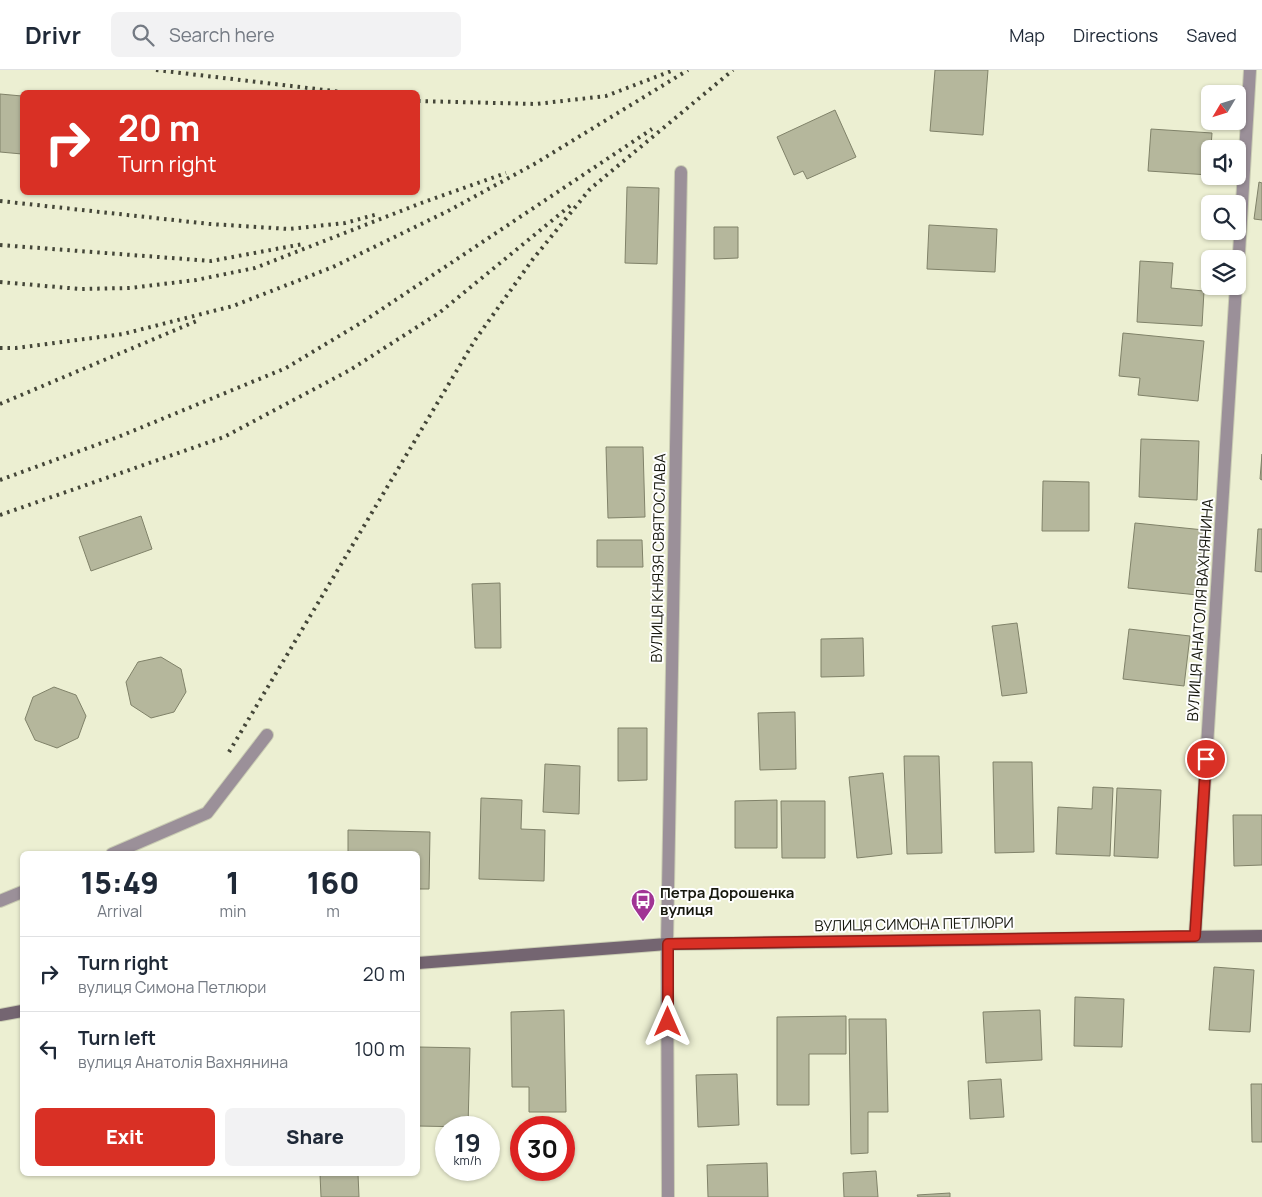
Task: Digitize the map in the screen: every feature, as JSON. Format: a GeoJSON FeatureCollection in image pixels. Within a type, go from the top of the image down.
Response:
{"type":"FeatureCollection","features":[{"type":"Feature","properties":{"kind":"main road","name":"ВУЛИЦЯ СИМОНА ПЕТЛЮРИ"},"geometry":{"type":"LineString","coordinates":[[420,963],[668,944],[1262,936]]}},
{"type":"Feature","properties":{"kind":"main road"},"geometry":{"type":"LineString","coordinates":[[0,1015],[20,1011]]}},
{"type":"Feature","properties":{"kind":"street"},"geometry":{"type":"LineString","coordinates":[[1239,250],[1250,70]]}},
{"type":"Feature","properties":{"kind":"street","name":"ВУЛИЦЯ КНЯЗЯ СВЯТОСЛАВА"},"geometry":{"type":"LineString","coordinates":[[668,1197],[668,944],[681,172]]}},
{"type":"Feature","properties":{"kind":"street","name":"ВУЛИЦЯ АНАТОЛІЯ ВАХНЯНИНА"},"geometry":{"type":"LineString","coordinates":[[1195,936],[1235,295]]}},
{"type":"Feature","properties":{"kind":"street"},"geometry":{"type":"LineString","coordinates":[[119,851],[208,813],[267,735]]}},
{"type":"Feature","properties":{"kind":"street"},"geometry":{"type":"LineString","coordinates":[[0,901],[20,893]]}},
{"type":"Feature","properties":{"kind":"building"},"geometry":{"type":"Polygon","coordinates":[[[935,70],[988,70],[983,135],[930,131],[935,70]]]}},
{"type":"Feature","properties":{"kind":"building"},"geometry":{"type":"Polygon","coordinates":[[[0,94],[20,96],[20,154],[0,152],[0,94]]]}},
{"type":"Feature","properties":{"kind":"building"},"geometry":{"type":"Polygon","coordinates":[[[835,110],[856,157],[807,179],[803,171],[794,175],[777,137],[835,110]]]}},
{"type":"Feature","properties":{"kind":"building"},"geometry":{"type":"Polygon","coordinates":[[[1151,129],[1212,133],[1212,140],[1201,140],[1201,174],[1148,171],[1151,129]]]}},
{"type":"Feature","properties":{"kind":"building"},"geometry":{"type":"Polygon","coordinates":[[[1259,182],[1262,183],[1262,220],[1254,219],[1259,182]]]}},
{"type":"Feature","properties":{"kind":"building"},"geometry":{"type":"Polygon","coordinates":[[[627,187],[659,188],[657,264],[625,263],[627,187]]]}},
{"type":"Feature","properties":{"kind":"building"},"geometry":{"type":"Polygon","coordinates":[[[929,225],[997,229],[995,272],[927,269],[929,225]]]}},
{"type":"Feature","properties":{"kind":"building"},"geometry":{"type":"Polygon","coordinates":[[[714,227],[738,227],[738,258],[714,259],[714,227]]]}},
{"type":"Feature","properties":{"kind":"building"},"geometry":{"type":"Polygon","coordinates":[[[1140,261],[1173,263],[1171,288],[1201,291],[1201,295],[1204,295],[1202,326],[1137,322],[1140,261]]]}},
{"type":"Feature","properties":{"kind":"building"},"geometry":{"type":"Polygon","coordinates":[[[1123,333],[1204,341],[1198,401],[1138,395],[1140,378],[1119,376],[1123,333]]]}},
{"type":"Feature","properties":{"kind":"building"},"geometry":{"type":"Polygon","coordinates":[[[1141,439],[1199,441],[1197,500],[1139,497],[1141,439]]]}},
{"type":"Feature","properties":{"kind":"building"},"geometry":{"type":"Polygon","coordinates":[[[606,447],[643,447],[645,517],[608,518],[606,447]]]}},
{"type":"Feature","properties":{"kind":"building"},"geometry":{"type":"Polygon","coordinates":[[[1262,454],[1262,480],[1260,479],[1262,454]]]}},
{"type":"Feature","properties":{"kind":"building"},"geometry":{"type":"Polygon","coordinates":[[[1043,481],[1089,482],[1089,531],[1042,531],[1043,481]]]}},
{"type":"Feature","properties":{"kind":"building"},"geometry":{"type":"Polygon","coordinates":[[[141,516],[152,549],[91,571],[79,537],[141,516]]]}},
{"type":"Feature","properties":{"kind":"building"},"geometry":{"type":"Polygon","coordinates":[[[1135,523],[1204,530],[1198,595],[1128,588],[1135,523]]]}},
{"type":"Feature","properties":{"kind":"building"},"geometry":{"type":"Polygon","coordinates":[[[1258,529],[1262,529],[1262,572],[1255,571],[1258,529]]]}},
{"type":"Feature","properties":{"kind":"building"},"geometry":{"type":"Polygon","coordinates":[[[597,540],[642,540],[643,567],[597,567],[597,540]]]}},
{"type":"Feature","properties":{"kind":"building"},"geometry":{"type":"Polygon","coordinates":[[[500,583],[501,648],[475,648],[472,584],[500,583]]]}},
{"type":"Feature","properties":{"kind":"building"},"geometry":{"type":"Polygon","coordinates":[[[1017,623],[1027,693],[1002,696],[992,626],[1017,623]]]}},
{"type":"Feature","properties":{"kind":"building"},"geometry":{"type":"Polygon","coordinates":[[[1129,629],[1190,636],[1184,686],[1123,679],[1129,629]]]}},
{"type":"Feature","properties":{"kind":"building"},"geometry":{"type":"Polygon","coordinates":[[[863,638],[864,676],[821,677],[821,639],[863,638]]]}},
{"type":"Feature","properties":{"kind":"building"},"geometry":{"type":"Polygon","coordinates":[[[161,657],[181,669],[186,692],[174,712],[151,718],[131,705],[126,682],[138,662],[161,657]]]}},
{"type":"Feature","properties":{"kind":"building"},"geometry":{"type":"Polygon","coordinates":[[[54,687],[76,695],[86,716],[78,738],[57,748],[35,740],[25,719],[33,697],[54,687]]]}},
{"type":"Feature","properties":{"kind":"building"},"geometry":{"type":"Polygon","coordinates":[[[795,712],[796,769],[760,770],[758,713],[795,712]]]}},
{"type":"Feature","properties":{"kind":"building"},"geometry":{"type":"Polygon","coordinates":[[[618,728],[647,728],[647,780],[618,781],[618,728]]]}},
{"type":"Feature","properties":{"kind":"building"},"geometry":{"type":"Polygon","coordinates":[[[904,756],[939,756],[942,853],[907,854],[904,756]]]}},
{"type":"Feature","properties":{"kind":"building"},"geometry":{"type":"Polygon","coordinates":[[[993,762],[1032,762],[1034,852],[995,853],[993,762]]]}},
{"type":"Feature","properties":{"kind":"building"},"geometry":{"type":"Polygon","coordinates":[[[545,764],[580,766],[579,814],[543,812],[545,764]]]}},
{"type":"Feature","properties":{"kind":"building"},"geometry":{"type":"Polygon","coordinates":[[[883,773],[892,854],[857,858],[849,777],[883,773]]]}},
{"type":"Feature","properties":{"kind":"building"},"geometry":{"type":"Polygon","coordinates":[[[1093,787],[1113,788],[1110,856],[1056,854],[1058,807],[1092,809],[1093,787]]]}},
{"type":"Feature","properties":{"kind":"building"},"geometry":{"type":"Polygon","coordinates":[[[1117,788],[1161,790],[1158,858],[1114,856],[1117,788]]]}},
{"type":"Feature","properties":{"kind":"building"},"geometry":{"type":"Polygon","coordinates":[[[481,798],[522,800],[521,829],[545,830],[544,881],[479,879],[481,798]]]}},
{"type":"Feature","properties":{"kind":"building"},"geometry":{"type":"Polygon","coordinates":[[[777,800],[777,848],[735,848],[735,801],[777,800]]]}},
{"type":"Feature","properties":{"kind":"building"},"geometry":{"type":"Polygon","coordinates":[[[781,801],[825,801],[825,858],[782,858],[781,801]]]}},
{"type":"Feature","properties":{"kind":"building"},"geometry":{"type":"Polygon","coordinates":[[[1233,815],[1262,815],[1262,865],[1234,866],[1233,815]]]}},
{"type":"Feature","properties":{"kind":"building"},"geometry":{"type":"Polygon","coordinates":[[[348,830],[430,832],[429,889],[420,889],[420,851],[348,851],[348,830]]]}},
{"type":"Feature","properties":{"kind":"building"},"geometry":{"type":"Polygon","coordinates":[[[1214,967],[1254,970],[1250,1032],[1209,1030],[1214,967]]]}},
{"type":"Feature","properties":{"kind":"building"},"geometry":{"type":"Polygon","coordinates":[[[1075,997],[1124,999],[1122,1047],[1074,1046],[1075,997]]]}},
{"type":"Feature","properties":{"kind":"building"},"geometry":{"type":"Polygon","coordinates":[[[564,1010],[566,1112],[529,1112],[529,1087],[512,1087],[511,1012],[564,1010]]]}},
{"type":"Feature","properties":{"kind":"building"},"geometry":{"type":"Polygon","coordinates":[[[1040,1010],[1042,1060],[986,1063],[983,1012],[1040,1010]]]}},
{"type":"Feature","properties":{"kind":"building"},"geometry":{"type":"Polygon","coordinates":[[[846,1016],[846,1054],[809,1054],[809,1105],[777,1105],[777,1017],[846,1016]]]}},
{"type":"Feature","properties":{"kind":"building"},"geometry":{"type":"Polygon","coordinates":[[[849,1019],[886,1019],[888,1112],[868,1112],[868,1153],[851,1154],[849,1019]]]}},
{"type":"Feature","properties":{"kind":"building"},"geometry":{"type":"Polygon","coordinates":[[[420,1047],[470,1048],[468,1116],[435,1116],[435,1126],[420,1126],[420,1047]]]}},
{"type":"Feature","properties":{"kind":"building"},"geometry":{"type":"Polygon","coordinates":[[[737,1074],[739,1125],[698,1127],[696,1075],[737,1074]]]}},
{"type":"Feature","properties":{"kind":"building"},"geometry":{"type":"Polygon","coordinates":[[[1001,1079],[1004,1117],[970,1119],[968,1081],[1001,1079]]]}},
{"type":"Feature","properties":{"kind":"building"},"geometry":{"type":"Polygon","coordinates":[[[1251,1084],[1262,1084],[1262,1142],[1252,1142],[1251,1084]]]}},
{"type":"Feature","properties":{"kind":"building"},"geometry":{"type":"Polygon","coordinates":[[[767,1163],[768,1197],[708,1197],[707,1165],[767,1163]]]}},
{"type":"Feature","properties":{"kind":"building"},"geometry":{"type":"Polygon","coordinates":[[[876,1171],[878,1197],[844,1197],[843,1173],[876,1171]]]}},
{"type":"Feature","properties":{"kind":"building"},"geometry":{"type":"Polygon","coordinates":[[[320,1176],[358,1176],[359,1197],[321,1197],[320,1176]]]}},
{"type":"Feature","properties":{"kind":"building"},"geometry":{"type":"Polygon","coordinates":[[[950,1193],[950,1197],[918,1197],[917,1195],[950,1193]]]}},
{"type":"Feature","properties":{"kind":"railway"},"geometry":{"type":"LineString","coordinates":[[156,70],[325,90]]}},
{"type":"Feature","properties":{"kind":"railway"},"geometry":{"type":"LineString","coordinates":[[420,101],[536,104],[606,96],[674,70]]}},
{"type":"Feature","properties":{"kind":"railway"},"geometry":{"type":"LineString","coordinates":[[0,348],[16,348],[123,334],[233,306],[333,267],[450,210],[536,163],[688,70]]}},
{"type":"Feature","properties":{"kind":"railway"},"geometry":{"type":"LineString","coordinates":[[229,752],[475,340],[533,259],[590,189],[733,70]]}},
{"type":"Feature","properties":{"kind":"railway"},"geometry":{"type":"LineString","coordinates":[[0,480],[118,437],[286,368],[364,321],[652,129]]}},
{"type":"Feature","properties":{"kind":"railway"},"geometry":{"type":"LineString","coordinates":[[0,282],[80,289],[130,288],[196,280],[255,268],[424,202],[506,173]]}},
{"type":"Feature","properties":{"kind":"railway"},"geometry":{"type":"LineString","coordinates":[[0,201],[210,224],[289,229],[345,223],[378,214]]}},
{"type":"Feature","properties":{"kind":"railway"},"geometry":{"type":"LineString","coordinates":[[0,515],[224,437],[350,370],[439,313],[571,205]]}},
{"type":"Feature","properties":{"kind":"railway"},"geometry":{"type":"LineString","coordinates":[[0,245],[211,261],[303,244]]}},
{"type":"Feature","properties":{"kind":"railway"},"geometry":{"type":"LineString","coordinates":[[0,404],[199,320]]}},
{"type":"Feature","properties":{"kind":"place","name":"Петра Дорошенка вулиця"},"geometry":{"type":"Point","coordinates":[643,922]}},
{"type":"Feature","properties":{"kind":"route"},"geometry":{"type":"LineString","coordinates":[[668,1022],[668,944],[1195,936],[1206,759]]}}]}
